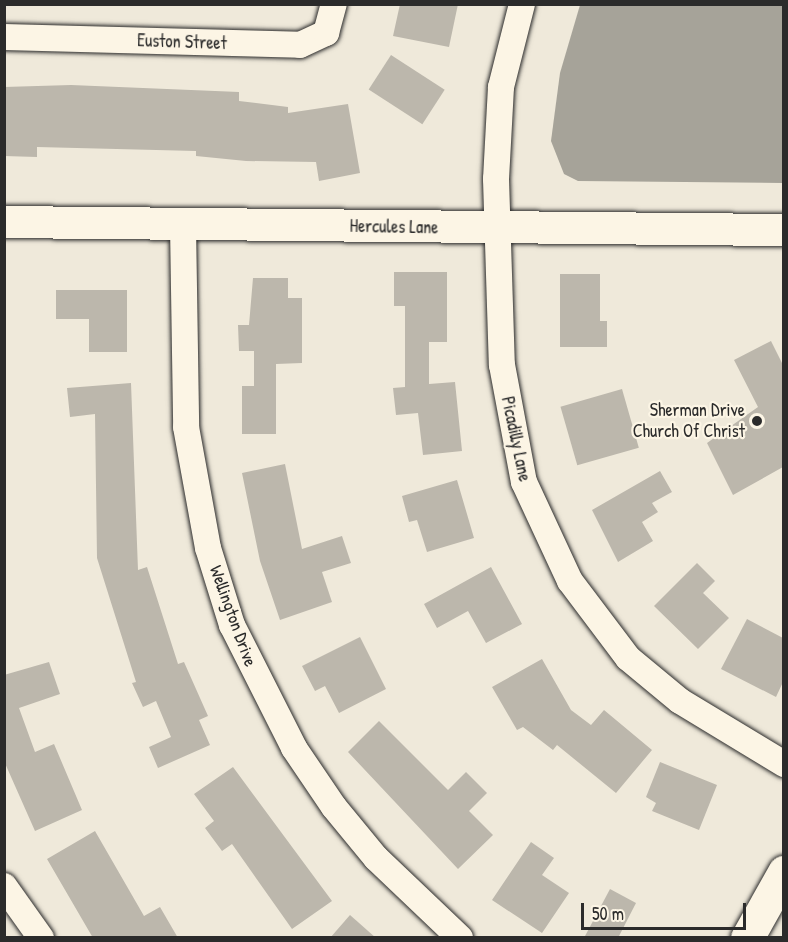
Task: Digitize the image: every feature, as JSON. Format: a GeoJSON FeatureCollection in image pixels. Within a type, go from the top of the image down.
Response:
{"type":"FeatureCollection","features":[{"type":"Feature","properties":{"kind":"main road"},"geometry":{"type":"LineString","coordinates":[[747,938],[783,872]]}},
{"type":"Feature","properties":{"kind":"street","name":"Euston Street"},"geometry":{"type":"LineString","coordinates":[[4,38],[300,45],[326,33],[334,4]]}},
{"type":"Feature","properties":{"kind":"street","name":"Picadilly Lane"},"geometry":{"type":"LineString","coordinates":[[522,4],[501,87],[500,228],[502,365],[514,446],[524,482],[570,580],[628,658],[680,701],[783,764]]}},
{"type":"Feature","properties":{"kind":"street","name":"Hercules Lane"},"geometry":{"type":"LineString","coordinates":[[4,222],[783,230]]}},
{"type":"Feature","properties":{"kind":"street","name":"Wellington Drive"},"geometry":{"type":"LineString","coordinates":[[183,225],[186,427],[208,548],[232,625],[294,748],[334,807],[376,858],[460,938]]}},
{"type":"Feature","properties":{"kind":"street"},"geometry":{"type":"LineString","coordinates":[[6,892],[41,938]]}},
{"type":"Feature","properties":{"kind":"shaded area"},"geometry":{"type":"Polygon","coordinates":[[[580,5],[783,5],[783,183],[578,181],[564,174],[551,141],[560,73],[580,5]]]}},
{"type":"Feature","properties":{"kind":"building"},"geometry":{"type":"Polygon","coordinates":[[[400,4],[458,4],[449,47],[393,36],[400,4]]]}},
{"type":"Feature","properties":{"kind":"building"},"geometry":{"type":"Polygon","coordinates":[[[391,55],[445,90],[422,124],[369,89],[391,55]]]}},
{"type":"Feature","properties":{"kind":"building"},"geometry":{"type":"Polygon","coordinates":[[[71,85],[239,92],[239,101],[288,107],[288,113],[348,104],[360,173],[319,181],[316,162],[246,161],[196,156],[196,151],[37,147],[37,157],[4,156],[4,87],[71,85]]]}},
{"type":"Feature","properties":{"kind":"building"},"geometry":{"type":"Polygon","coordinates":[[[394,272],[447,272],[447,342],[429,342],[429,384],[455,382],[462,451],[423,455],[418,413],[396,415],[393,388],[405,387],[405,306],[394,306],[394,272]]]}},
{"type":"Feature","properties":{"kind":"building"},"geometry":{"type":"Polygon","coordinates":[[[560,274],[600,274],[600,321],[607,321],[607,347],[560,347],[560,274]]]}},
{"type":"Feature","properties":{"kind":"building"},"geometry":{"type":"Polygon","coordinates":[[[253,278],[288,278],[288,298],[302,298],[302,363],[276,364],[276,434],[242,434],[242,386],[254,386],[254,351],[239,351],[238,325],[249,325],[253,278]]]}},
{"type":"Feature","properties":{"kind":"building"},"geometry":{"type":"Polygon","coordinates":[[[56,290],[127,290],[127,352],[89,352],[89,319],[56,319],[56,290]]]}},
{"type":"Feature","properties":{"kind":"building","name":"Sherman Drive Church Of Christ"},"geometry":{"type":"Polygon","coordinates":[[[771,341],[783,365],[783,467],[733,495],[707,443],[758,407],[734,360],[771,341]]]}},
{"type":"Feature","properties":{"kind":"building"},"geometry":{"type":"Polygon","coordinates":[[[131,383],[138,570],[147,567],[178,664],[184,662],[208,716],[199,720],[210,745],[158,768],[149,747],[171,737],[156,701],[143,707],[132,683],[136,682],[97,558],[95,414],[70,417],[67,388],[131,383]]]}},
{"type":"Feature","properties":{"kind":"building"},"geometry":{"type":"Polygon","coordinates":[[[622,389],[639,448],[577,465],[560,407],[622,389]]]}},
{"type":"Feature","properties":{"kind":"building"},"geometry":{"type":"Polygon","coordinates":[[[285,464],[302,549],[342,536],[351,563],[322,572],[332,602],[280,620],[260,561],[242,473],[285,464]]]}},
{"type":"Feature","properties":{"kind":"building"},"geometry":{"type":"Polygon","coordinates":[[[660,471],[672,492],[652,503],[658,512],[642,522],[653,541],[618,562],[592,510],[660,471]]]}},
{"type":"Feature","properties":{"kind":"building"},"geometry":{"type":"Polygon","coordinates":[[[457,480],[474,538],[427,552],[417,520],[409,522],[402,496],[457,480]]]}},
{"type":"Feature","properties":{"kind":"building"},"geometry":{"type":"Polygon","coordinates":[[[697,563],[715,581],[703,593],[729,618],[698,649],[654,606],[697,563]]]}},
{"type":"Feature","properties":{"kind":"building"},"geometry":{"type":"Polygon","coordinates":[[[491,567],[522,624],[486,643],[468,611],[437,628],[424,604],[491,567]]]}},
{"type":"Feature","properties":{"kind":"building"},"geometry":{"type":"Polygon","coordinates":[[[747,619],[783,638],[783,682],[776,697],[721,669],[747,619]]]}},
{"type":"Feature","properties":{"kind":"building"},"geometry":{"type":"Polygon","coordinates":[[[360,637],[386,689],[339,713],[325,686],[315,691],[302,666],[360,637]]]}},
{"type":"Feature","properties":{"kind":"building"},"geometry":{"type":"Polygon","coordinates":[[[542,659],[571,710],[591,725],[604,710],[652,750],[616,793],[557,745],[553,750],[523,727],[517,730],[492,687],[542,659]]]}},
{"type":"Feature","properties":{"kind":"building"},"geometry":{"type":"Polygon","coordinates":[[[49,662],[60,694],[19,708],[35,752],[54,744],[82,810],[35,831],[4,761],[4,675],[49,662]]]}},
{"type":"Feature","properties":{"kind":"building"},"geometry":{"type":"Polygon","coordinates":[[[379,721],[448,790],[466,772],[487,793],[469,811],[493,835],[458,869],[348,752],[379,721]]]}},
{"type":"Feature","properties":{"kind":"building"},"geometry":{"type":"Polygon","coordinates":[[[660,762],[717,785],[699,830],[652,811],[656,803],[646,797],[660,762]]]}},
{"type":"Feature","properties":{"kind":"building"},"geometry":{"type":"Polygon","coordinates":[[[233,767],[332,901],[292,929],[232,844],[222,851],[205,828],[214,821],[194,794],[233,767]]]}},
{"type":"Feature","properties":{"kind":"building"},"geometry":{"type":"Polygon","coordinates":[[[95,831],[144,916],[160,907],[178,938],[93,938],[47,859],[95,831]]]}},
{"type":"Feature","properties":{"kind":"building"},"geometry":{"type":"Polygon","coordinates":[[[531,842],[554,858],[542,875],[569,893],[542,933],[492,900],[531,842]]]}},
{"type":"Feature","properties":{"kind":"building"},"geometry":{"type":"Polygon","coordinates":[[[610,889],[636,903],[618,938],[584,938],[610,889]]]}},
{"type":"Feature","properties":{"kind":"building"},"geometry":{"type":"Polygon","coordinates":[[[350,915],[376,938],[330,938],[350,915]]]}},
{"type":"Feature","properties":{"kind":"place","name":"Sherman Drive Church Of Christ"},"geometry":{"type":"Point","coordinates":[757,421]}}]}
